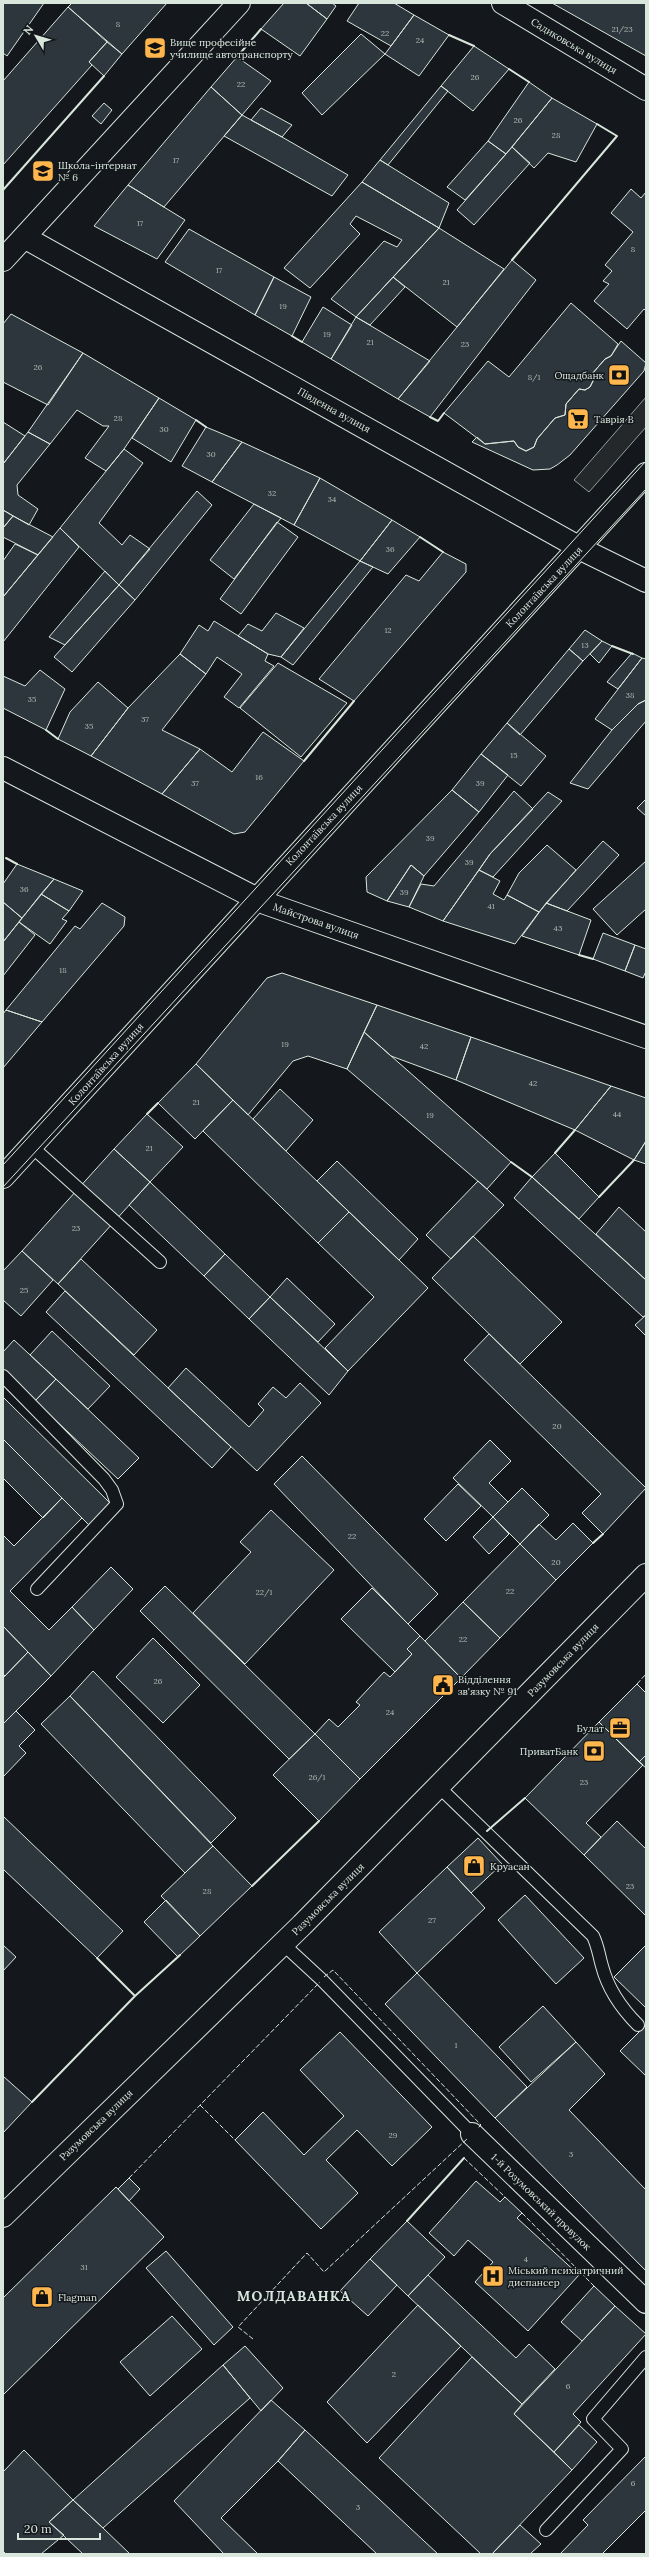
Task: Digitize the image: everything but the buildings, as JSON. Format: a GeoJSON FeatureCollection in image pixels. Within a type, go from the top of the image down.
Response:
{"type":"FeatureCollection","features":[{"type":"Feature","properties":{"kind":"street"},"geometry":{"type":"LineString","coordinates":[[3,260],[239,3]]}},
{"type":"Feature","properties":{"kind":"street","name":"Садиковська вулиця"},"geometry":{"type":"LineString","coordinates":[[503,3],[646,89]]}},
{"type":"Feature","properties":{"kind":"street","name":"Південна вулиця"},"geometry":{"type":"LineString","coordinates":[[24,237],[581,548],[646,581]]}},
{"type":"Feature","properties":{"kind":"street","name":"Колонтаївська вулиця"},"geometry":{"type":"LineString","coordinates":[[3,1177],[256,898],[581,548],[646,474]]}},
{"type":"Feature","properties":{"kind":"street","name":"Майстрова вулиця"},"geometry":{"type":"LineString","coordinates":[[3,768],[256,898],[646,1037]]}},
{"type":"Feature","properties":{"kind":"street","name":"Разумовська вулиця"},"geometry":{"type":"LineString","coordinates":[[3,2216],[282,1944],[439,1787],[646,1575]]}},
{"type":"Feature","properties":{"kind":"street","name":"1-й Розумовський провулок"},"geometry":{"type":"LineString","coordinates":[[472,2134],[646,2302]]}},
{"type":"Feature","properties":{"kind":"lane"},"geometry":{"type":"LineString","coordinates":[[31,1146],[160,1262]]}},
{"type":"Feature","properties":{"kind":"lane"},"geometry":{"type":"LineString","coordinates":[[3,1376],[104,1479],[112,1490],[117,1504],[37,1590]]}},
{"type":"Feature","properties":{"kind":"lane"},"geometry":{"type":"LineString","coordinates":[[439,1787],[593,1936],[599,1949],[602,1966],[620,2007],[638,2024]]}},
{"type":"Feature","properties":{"kind":"lane"},"geometry":{"type":"LineString","coordinates":[[282,1944],[322,1980],[472,2134]]}},
{"type":"Feature","properties":{"kind":"lane"},"geometry":{"type":"LineString","coordinates":[[546,2530],[622,2449],[593,2419],[646,2358]]}},
{"type":"Feature","properties":{"kind":"shaded area"},"geometry":{"type":"Polygon","coordinates":[[[646,397],[646,427],[589,492],[574,480],[646,397]]]}},
{"type":"Feature","properties":{"kind":"tram line"},"geometry":{"type":"LineString","coordinates":[[3,1165],[646,461]]}},
{"type":"Feature","properties":{"kind":"tram line"},"geometry":{"type":"LineString","coordinates":[[3,1187],[646,489]]}},
{"type":"Feature","properties":{"kind":"fence"},"geometry":{"type":"LineString","coordinates":[[637,1684],[646,1674]]}},
{"type":"Feature","properties":{"kind":"fence"},"geometry":{"type":"LineString","coordinates":[[324,1977],[333,1970],[481,2125],[478,2128]]}},
{"type":"Feature","properties":{"kind":"fence"},"geometry":{"type":"LineString","coordinates":[[129,2178],[320,1982]]}},
{"type":"Feature","properties":{"kind":"fence"},"geometry":{"type":"LineString","coordinates":[[200,2105],[235,2140]]}},
{"type":"Feature","properties":{"kind":"fence"},"geometry":{"type":"LineString","coordinates":[[253,2339],[238,2327],[307,2253],[324,2272],[467,2139]]}},
{"type":"Feature","properties":{"kind":"fence"},"geometry":{"type":"LineString","coordinates":[[464,2158],[505,2197]]}},
{"type":"Feature","properties":{"kind":"fence"},"geometry":{"type":"LineString","coordinates":[[522,2213],[594,2286]]}},
{"type":"Feature","properties":{"kind":"wall"},"geometry":{"type":"LineString","coordinates":[[237,57],[261,29]]}},
{"type":"Feature","properties":{"kind":"wall"},"geometry":{"type":"LineString","coordinates":[[449,35],[474,46]]}},
{"type":"Feature","properties":{"kind":"wall"},"geometry":{"type":"LineString","coordinates":[[509,69],[529,82]]}},
{"type":"Feature","properties":{"kind":"wall"},"geometry":{"type":"LineString","coordinates":[[3,190],[104,76]]}},
{"type":"Feature","properties":{"kind":"wall"},"geometry":{"type":"LineString","coordinates":[[512,260],[617,136],[597,124]]}},
{"type":"Feature","properties":{"kind":"wall"},"geometry":{"type":"LineString","coordinates":[[292,336],[302,342]]}},
{"type":"Feature","properties":{"kind":"wall"},"geometry":{"type":"LineString","coordinates":[[430,417],[438,421],[444,413]]}},
{"type":"Feature","properties":{"kind":"wall"},"geometry":{"type":"LineString","coordinates":[[196,420],[206,427]]}},
{"type":"Feature","properties":{"kind":"wall"},"geometry":{"type":"LineString","coordinates":[[420,537],[443,552]]}},
{"type":"Feature","properties":{"kind":"wall"},"geometry":{"type":"LineString","coordinates":[[612,646],[633,654]]}},
{"type":"Feature","properties":{"kind":"wall"},"geometry":{"type":"LineString","coordinates":[[304,761],[354,701]]}},
{"type":"Feature","properties":{"kind":"wall"},"geometry":{"type":"LineString","coordinates":[[46,730],[58,739]]}},
{"type":"Feature","properties":{"kind":"wall"},"geometry":{"type":"LineString","coordinates":[[6,858],[17,864]]}},
{"type":"Feature","properties":{"kind":"wall"},"geometry":{"type":"LineString","coordinates":[[579,955],[593,959]]}},
{"type":"Feature","properties":{"kind":"wall"},"geometry":{"type":"LineString","coordinates":[[147,1114],[158,1103]]}},
{"type":"Feature","properties":{"kind":"wall"},"geometry":{"type":"LineString","coordinates":[[555,1153],[575,1130]]}},
{"type":"Feature","properties":{"kind":"wall"},"geometry":{"type":"LineString","coordinates":[[599,1197],[634,1160]]}},
{"type":"Feature","properties":{"kind":"wall"},"geometry":{"type":"LineString","coordinates":[[511,1162],[532,1177]]}},
{"type":"Feature","properties":{"kind":"wall"},"geometry":{"type":"LineString","coordinates":[[593,1543],[603,1534]]}},
{"type":"Feature","properties":{"kind":"wall"},"geometry":{"type":"LineString","coordinates":[[487,1831],[525,1798]]}},
{"type":"Feature","properties":{"kind":"wall"},"geometry":{"type":"LineString","coordinates":[[252,1886],[319,1821]]}},
{"type":"Feature","properties":{"kind":"wall"},"geometry":{"type":"LineString","coordinates":[[135,1996],[180,1955]]}},
{"type":"Feature","properties":{"kind":"wall"},"geometry":{"type":"LineString","coordinates":[[32,2102],[135,1996],[97,1958]]}},
{"type":"Feature","properties":{"kind":"wall"},"geometry":{"type":"LineString","coordinates":[[407,2221],[464,2158]]}},
{"type":"Feature","properties":{"kind":"place","name":"Вище професійне училище автотранспорту"},"geometry":{"type":"Point","coordinates":[155,48]}},
{"type":"Feature","properties":{"kind":"place","name":"Школа-інтернат № 6"},"geometry":{"type":"Point","coordinates":[43,171]}},
{"type":"Feature","properties":{"kind":"place","name":"Ощадбанк"},"geometry":{"type":"Point","coordinates":[619,375]}},
{"type":"Feature","properties":{"kind":"place","name":"Таврія В"},"geometry":{"type":"Point","coordinates":[578,419]}},
{"type":"Feature","properties":{"kind":"place","name":"Відділення зв'язку № 91"},"geometry":{"type":"Point","coordinates":[443,1685]}},
{"type":"Feature","properties":{"kind":"place","name":"Булат"},"geometry":{"type":"Point","coordinates":[620,1728]}},
{"type":"Feature","properties":{"kind":"place","name":"ПриватБанк"},"geometry":{"type":"Point","coordinates":[594,1751]}},
{"type":"Feature","properties":{"kind":"place","name":"Круасан"},"geometry":{"type":"Point","coordinates":[474,1866]}},
{"type":"Feature","properties":{"kind":"place","name":"Міський психіатричний диспансер"},"geometry":{"type":"Point","coordinates":[493,2276]}},
{"type":"Feature","properties":{"kind":"place","name":"Flagman"},"geometry":{"type":"Point","coordinates":[42,2297]}},
{"type":"Feature","properties":{"kind":"district","name":"МОЛДАВАНКА"},"geometry":{"type":"Point","coordinates":[294,2296]}}]}
